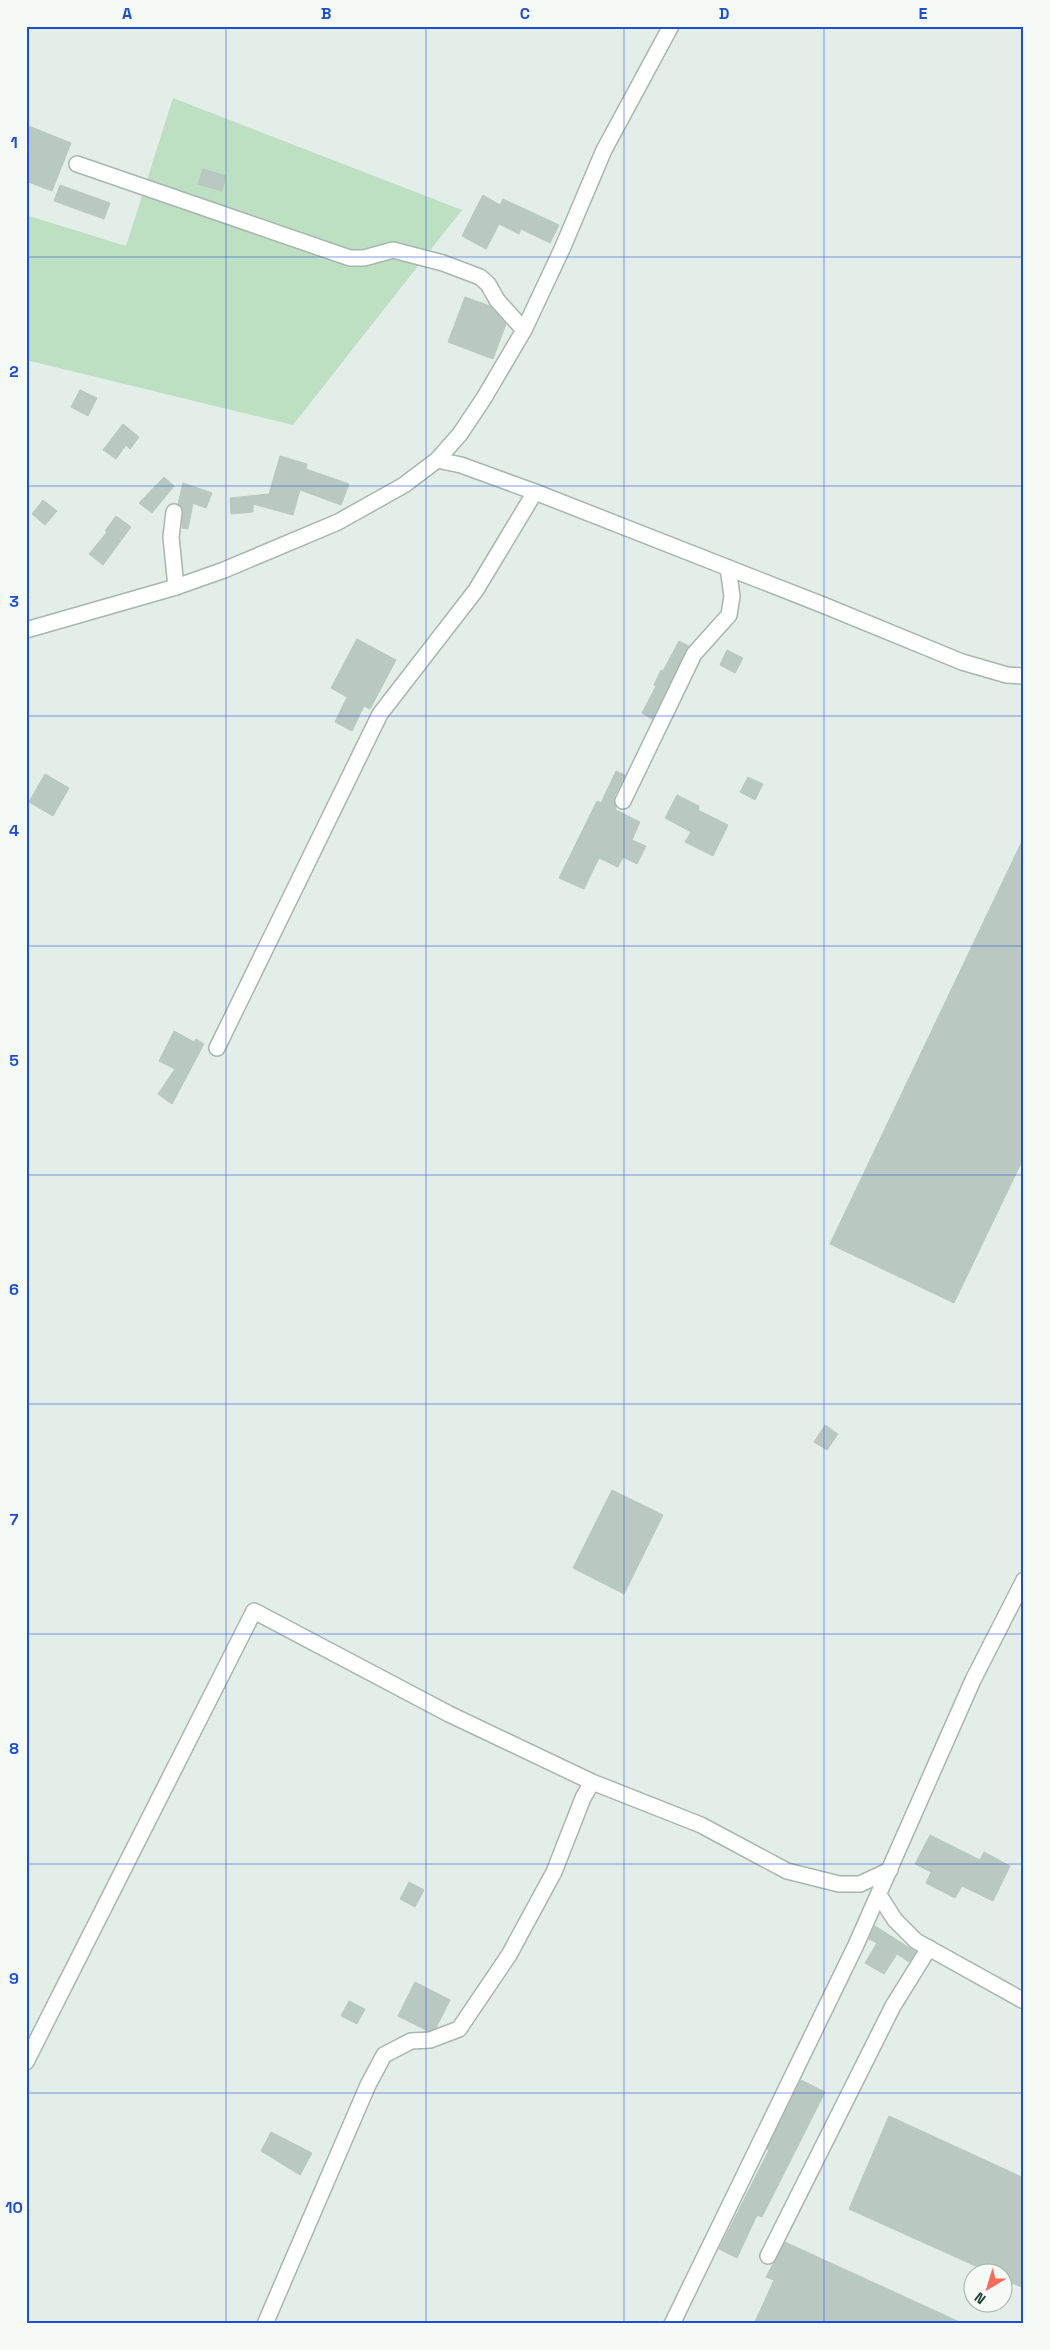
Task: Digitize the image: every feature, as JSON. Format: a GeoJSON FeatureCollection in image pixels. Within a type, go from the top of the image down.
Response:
{"type":"FeatureCollection","features":[{"type":"Feature","properties":{"kind":"street"},"geometry":{"type":"LineString","coordinates":[[26,630],[176,588],[224,570],[338,522],[404,485],[438,460],[460,434],[484,398],[524,330],[562,249],[604,150],[671,26]]}},
{"type":"Feature","properties":{"kind":"street"},"geometry":{"type":"LineString","coordinates":[[76,164],[350,258],[364,258],[393,250],[443,262],[480,277],[488,284],[497,300],[524,330]]}},
{"type":"Feature","properties":{"kind":"street"},"geometry":{"type":"LineString","coordinates":[[438,460],[461,465],[535,492],[962,662],[1007,675],[1024,676]]}},
{"type":"Feature","properties":{"kind":"street"},"geometry":{"type":"LineString","coordinates":[[217,1048],[380,714],[476,590],[535,492]]}},
{"type":"Feature","properties":{"kind":"street"},"geometry":{"type":"LineString","coordinates":[[174,512],[172,537],[176,588]]}},
{"type":"Feature","properties":{"kind":"street"},"geometry":{"type":"LineString","coordinates":[[623,801],[694,654],[728,615],[732,596],[728,568]]}},
{"type":"Feature","properties":{"kind":"street"},"geometry":{"type":"LineString","coordinates":[[672,2324],[879,1895],[974,1680],[1024,1580]]}},
{"type":"Feature","properties":{"kind":"street"},"geometry":{"type":"LineString","coordinates":[[26,2062],[254,1611],[450,1714],[592,1782],[701,1825],[787,1871],[839,1884],[860,1884],[890,1870]]}},
{"type":"Feature","properties":{"kind":"street"},"geometry":{"type":"LineString","coordinates":[[265,2324],[368,2085],[384,2055],[411,2041],[430,2040],[459,2029],[509,1955],[545,1889],[592,1782]]}},
{"type":"Feature","properties":{"kind":"street"},"geometry":{"type":"LineString","coordinates":[[879,1895],[895,1920],[916,1941],[1024,2001]]}},
{"type":"Feature","properties":{"kind":"street"},"geometry":{"type":"LineString","coordinates":[[768,2256],[893,2006],[928,1948]]}},
{"type":"Feature","properties":{"kind":"green space"},"geometry":{"type":"Polygon","coordinates":[[[173,98],[462,210],[293,425],[26,360],[26,215],[126,246],[173,98]]]}},
{"type":"Feature","properties":{"kind":"building"},"geometry":{"type":"Polygon","coordinates":[[[26,125],[71,143],[52,191],[26,181],[26,125]]]}},
{"type":"Feature","properties":{"kind":"building"},"geometry":{"type":"Polygon","coordinates":[[[203,169],[226,176],[222,191],[198,184],[203,169]]]}},
{"type":"Feature","properties":{"kind":"building"},"geometry":{"type":"Polygon","coordinates":[[[60,185],[110,203],[104,219],[54,201],[60,185]]]}},
{"type":"Feature","properties":{"kind":"building"},"geometry":{"type":"Polygon","coordinates":[[[483,195],[500,205],[503,199],[559,225],[550,243],[521,229],[519,234],[499,224],[486,249],[462,236],[483,195]]]}},
{"type":"Feature","properties":{"kind":"building"},"geometry":{"type":"Polygon","coordinates":[[[465,297],[490,306],[506,324],[493,359],[448,342],[465,297]]]}},
{"type":"Feature","properties":{"kind":"building"},"geometry":{"type":"Polygon","coordinates":[[[80,390],[97,398],[88,416],[71,407],[80,390]]]}},
{"type":"Feature","properties":{"kind":"building"},"geometry":{"type":"Polygon","coordinates":[[[123,424],[139,437],[130,449],[126,445],[116,459],[103,450],[123,424]]]}},
{"type":"Feature","properties":{"kind":"building"},"geometry":{"type":"Polygon","coordinates":[[[280,456],[307,464],[306,469],[349,484],[341,505],[300,490],[293,515],[253,504],[253,512],[231,514],[230,498],[269,494],[280,456]]]}},
{"type":"Feature","properties":{"kind":"building"},"geometry":{"type":"Polygon","coordinates":[[[164,477],[174,486],[152,513],[139,503],[164,477]]]}},
{"type":"Feature","properties":{"kind":"building"},"geometry":{"type":"Polygon","coordinates":[[[183,483],[212,493],[206,508],[193,503],[188,529],[182,528],[183,509],[178,504],[183,483]]]}},
{"type":"Feature","properties":{"kind":"building"},"geometry":{"type":"Polygon","coordinates":[[[43,500],[57,511],[45,525],[32,514],[43,500]]]}},
{"type":"Feature","properties":{"kind":"building"},"geometry":{"type":"Polygon","coordinates":[[[116,516],[131,527],[103,565],[89,554],[107,532],[105,531],[116,516]]]}},
{"type":"Feature","properties":{"kind":"building"},"geometry":{"type":"Polygon","coordinates":[[[357,639],[396,660],[370,709],[364,706],[352,731],[335,722],[347,697],[331,688],[357,639]]]}},
{"type":"Feature","properties":{"kind":"building"},"geometry":{"type":"Polygon","coordinates":[[[679,641],[689,646],[652,719],[642,713],[656,686],[654,685],[661,670],[663,671],[679,641]]]}},
{"type":"Feature","properties":{"kind":"building"},"geometry":{"type":"Polygon","coordinates":[[[727,650],[743,658],[735,673],[720,665],[727,650]]]}},
{"type":"Feature","properties":{"kind":"building"},"geometry":{"type":"Polygon","coordinates":[[[616,771],[625,775],[614,797],[616,810],[640,822],[632,840],[646,846],[637,864],[623,857],[618,867],[599,858],[584,889],[559,878],[597,801],[601,803],[616,771]]]}},
{"type":"Feature","properties":{"kind":"building"},"geometry":{"type":"Polygon","coordinates":[[[45,774],[69,788],[53,816],[29,802],[45,774]]]}},
{"type":"Feature","properties":{"kind":"building"},"geometry":{"type":"Polygon","coordinates":[[[748,777],[763,784],[755,800],[740,792],[748,777]]]}},
{"type":"Feature","properties":{"kind":"building"},"geometry":{"type":"Polygon","coordinates":[[[677,795],[699,806],[698,810],[728,825],[713,856],[685,842],[691,832],[665,818],[677,795]]]}},
{"type":"Feature","properties":{"kind":"building"},"geometry":{"type":"Polygon","coordinates":[[[1024,837],[1024,1157],[954,1303],[830,1244],[1024,837]]]}},
{"type":"Feature","properties":{"kind":"building"},"geometry":{"type":"Polygon","coordinates":[[[174,1031],[194,1042],[196,1039],[204,1044],[172,1104],[158,1094],[175,1069],[159,1061],[174,1031]]]}},
{"type":"Feature","properties":{"kind":"building"},"geometry":{"type":"Polygon","coordinates":[[[825,1425],[838,1434],[827,1450],[814,1442],[825,1425]]]}},
{"type":"Feature","properties":{"kind":"building"},"geometry":{"type":"Polygon","coordinates":[[[612,1490],[663,1515],[624,1594],[573,1568],[612,1490]]]}},
{"type":"Feature","properties":{"kind":"building"},"geometry":{"type":"Polygon","coordinates":[[[930,1835],[980,1860],[984,1852],[1010,1866],[993,1901],[962,1886],[955,1898],[926,1883],[931,1872],[915,1864],[930,1835]]]}},
{"type":"Feature","properties":{"kind":"building"},"geometry":{"type":"Polygon","coordinates":[[[409,1882],[424,1890],[415,1907],[400,1899],[409,1882]]]}},
{"type":"Feature","properties":{"kind":"building"},"geometry":{"type":"Polygon","coordinates":[[[875,1926],[916,1952],[909,1962],[897,1954],[884,1974],[865,1963],[877,1943],[869,1939],[875,1926]]]}},
{"type":"Feature","properties":{"kind":"building"},"geometry":{"type":"Polygon","coordinates":[[[415,1982],[450,2000],[436,2028],[428,2031],[398,2016],[415,1982]]]}},
{"type":"Feature","properties":{"kind":"building"},"geometry":{"type":"Polygon","coordinates":[[[349,2001],[365,2009],[357,2024],[341,2016],[349,2001]]]}},
{"type":"Feature","properties":{"kind":"building"},"geometry":{"type":"Polygon","coordinates":[[[801,2080],[825,2092],[762,2217],[757,2215],[737,2258],[719,2249],[769,2150],[767,2149],[801,2080]]]}},
{"type":"Feature","properties":{"kind":"building"},"geometry":{"type":"Polygon","coordinates":[[[889,2116],[1024,2178],[1024,2288],[1012,2283],[1012,2262],[967,2262],[849,2209],[889,2116]]]}},
{"type":"Feature","properties":{"kind":"building"},"geometry":{"type":"Polygon","coordinates":[[[271,2132],[312,2153],[300,2175],[261,2151],[271,2132]]]}},
{"type":"Feature","properties":{"kind":"building"},"geometry":{"type":"Polygon","coordinates":[[[785,2242],[964,2324],[754,2324],[774,2280],[766,2277],[785,2242]]]}}]}
